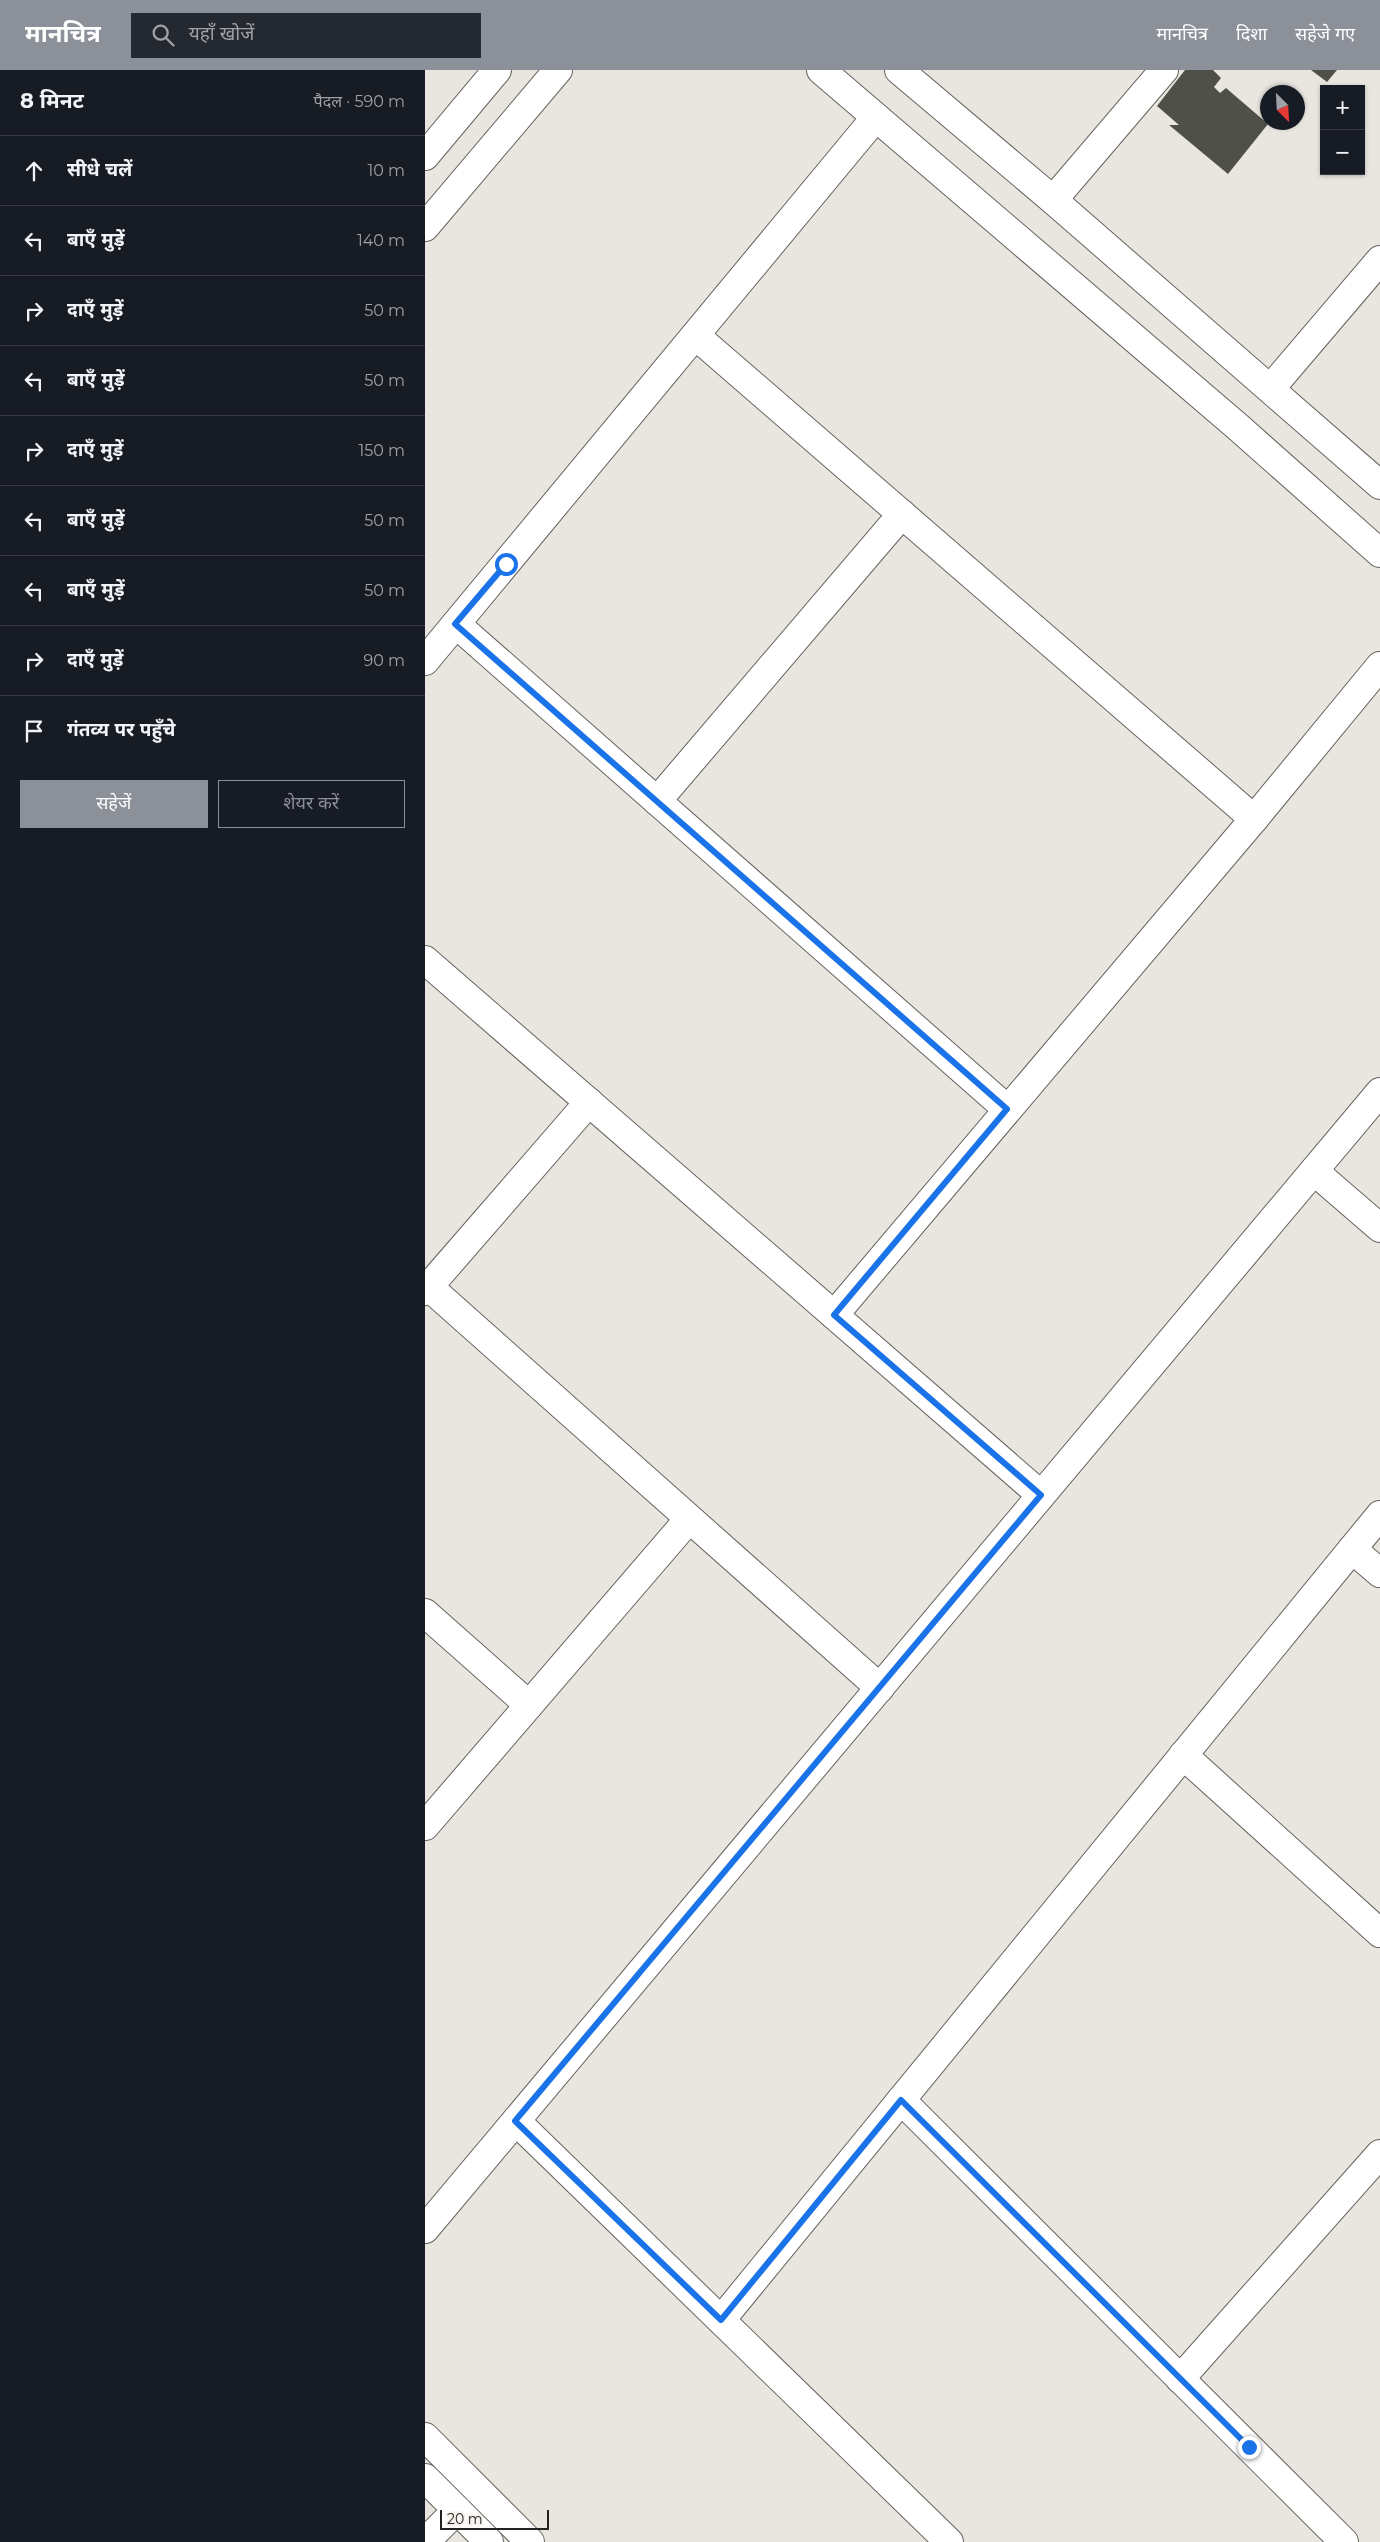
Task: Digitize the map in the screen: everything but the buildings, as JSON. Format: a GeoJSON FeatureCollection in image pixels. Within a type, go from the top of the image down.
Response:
{"type":"FeatureCollection","features":[{"type":"Feature","properties":{"kind":"street"},"geometry":{"type":"LineString","coordinates":[[425,156],[497,70]]}},
{"type":"Feature","properties":{"kind":"street"},"geometry":{"type":"LineString","coordinates":[[425,226],[558,70]]}},
{"type":"Feature","properties":{"kind":"street"},"geometry":{"type":"LineString","coordinates":[[821,70],[1018,241],[1238,427],[1380,554]]}},
{"type":"Feature","properties":{"kind":"street"},"geometry":{"type":"LineString","coordinates":[[899,70],[1271,388],[1380,485]]}},
{"type":"Feature","properties":{"kind":"street"},"geometry":{"type":"LineString","coordinates":[[1053,200],[1164,70]]}},
{"type":"Feature","properties":{"kind":"street"},"geometry":{"type":"LineString","coordinates":[[425,661],[696,336],[876,116]]}},
{"type":"Feature","properties":{"kind":"street"},"geometry":{"type":"LineString","coordinates":[[1271,388],[1380,260]]}},
{"type":"Feature","properties":{"kind":"street"},"geometry":{"type":"LineString","coordinates":[[696,336],[1254,819]]}},
{"type":"Feature","properties":{"kind":"street"},"geometry":{"type":"LineString","coordinates":[[657,801],[902,514]]}},
{"type":"Feature","properties":{"kind":"street"},"geometry":{"type":"LineString","coordinates":[[455,624],[1007,1109]]}},
{"type":"Feature","properties":{"kind":"street"},"geometry":{"type":"LineString","coordinates":[[834,1315],[1254,819],[1380,666]]}},
{"type":"Feature","properties":{"kind":"street"},"geometry":{"type":"LineString","coordinates":[[425,960],[1041,1495]]}},
{"type":"Feature","properties":{"kind":"street"},"geometry":{"type":"LineString","coordinates":[[425,2229],[1380,1092]]}},
{"type":"Feature","properties":{"kind":"street"},"geometry":{"type":"LineString","coordinates":[[589,1102],[427,1289],[880,1688]]}},
{"type":"Feature","properties":{"kind":"street"},"geometry":{"type":"LineString","coordinates":[[1314,1171],[1380,1228]]}},
{"type":"Feature","properties":{"kind":"street"},"geometry":{"type":"LineString","coordinates":[[721,2320],[1380,1515]]}},
{"type":"Feature","properties":{"kind":"street"},"geometry":{"type":"LineString","coordinates":[[425,1826],[689,1518]]}},
{"type":"Feature","properties":{"kind":"street"},"geometry":{"type":"LineString","coordinates":[[1352,1549],[1380,1573]]}},
{"type":"Feature","properties":{"kind":"street"},"geometry":{"type":"LineString","coordinates":[[425,1613],[529,1706]]}},
{"type":"Feature","properties":{"kind":"street"},"geometry":{"type":"LineString","coordinates":[[1183,1755],[1380,1933]]}},
{"type":"Feature","properties":{"kind":"street"},"geometry":{"type":"LineString","coordinates":[[901,2100],[1344,2542]]}},
{"type":"Feature","properties":{"kind":"street"},"geometry":{"type":"LineString","coordinates":[[515,2121],[949,2542]]}},
{"type":"Feature","properties":{"kind":"street"},"geometry":{"type":"LineString","coordinates":[[1181,2379],[1380,2154]]}},
{"type":"Feature","properties":{"kind":"street"},"geometry":{"type":"LineString","coordinates":[[425,2437],[530,2542]]}},
{"type":"Feature","properties":{"kind":"street"},"geometry":{"type":"LineString","coordinates":[[425,2478],[489,2542]]}},
{"type":"Feature","properties":{"kind":"street"},"geometry":{"type":"LineString","coordinates":[[425,2542],[457,2510]]}},
{"type":"Feature","properties":{"kind":"route"},"geometry":{"type":"LineString","coordinates":[[506,564],[455,624],[1007,1109],[834,1315],[1041,1495],[515,2121],[721,2320],[901,2100],[1249,2447]]}}]}
